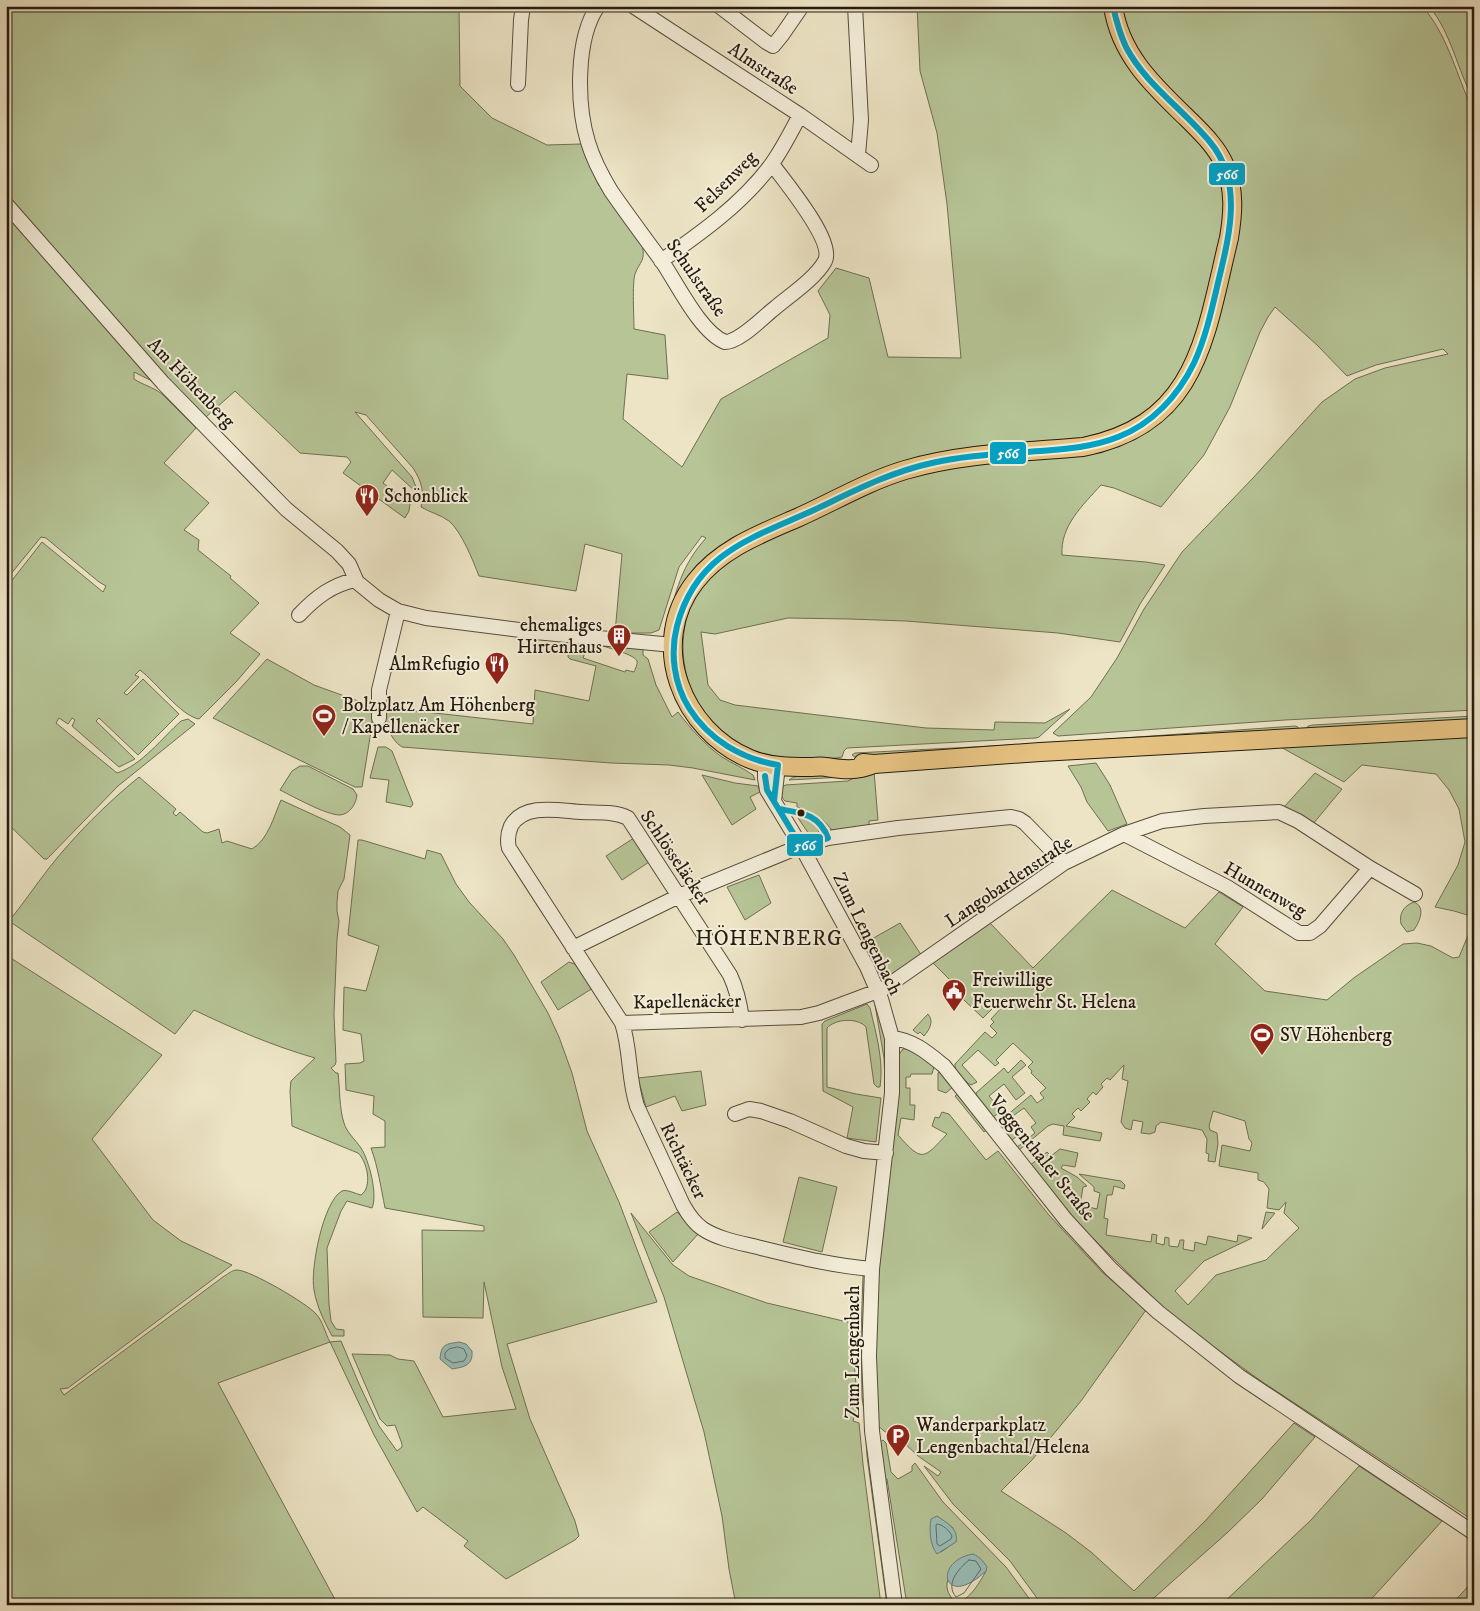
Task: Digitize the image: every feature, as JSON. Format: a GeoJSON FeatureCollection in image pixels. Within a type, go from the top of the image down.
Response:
{"type":"FeatureCollection","features":[{"type":"Feature","properties":{"kind":"main road"},"geometry":{"type":"LineString","coordinates":[[1113,6],[1120,35],[1136,65],[1148,80],[1212,144],[1225,167],[1232,193],[1232,222],[1229,238],[1201,346],[1186,381],[1177,394],[1153,417],[1114,440],[1083,447],[957,458],[912,468],[850,492],[739,545],[713,562],[690,588],[680,611],[673,645],[674,663],[678,682],[687,704],[699,721],[734,750],[751,760],[772,765],[826,767],[843,762],[874,764],[1050,751],[1474,728]]}},
{"type":"Feature","properties":{"kind":"street"},"geometry":{"type":"LineString","coordinates":[[518,84],[523,6]]}},
{"type":"Feature","properties":{"kind":"street","name":"Schulstraße"},"geometry":{"type":"LineString","coordinates":[[598,6],[588,28],[582,54],[580,85],[588,143],[604,180],[662,261],[697,316],[713,334],[725,342],[735,340],[748,330],[812,277],[826,260],[827,250],[825,243],[806,211],[772,164]]}},
{"type":"Feature","properties":{"kind":"street","name":"Almstraße"},"geometry":{"type":"LineString","coordinates":[[633,6],[800,115],[871,165]]}},
{"type":"Feature","properties":{"kind":"street"},"geometry":{"type":"LineString","coordinates":[[719,6],[773,46],[802,6]]}},
{"type":"Feature","properties":{"kind":"street"},"geometry":{"type":"LineString","coordinates":[[855,6],[861,120],[858,155]]}},
{"type":"Feature","properties":{"kind":"street","name":"Felsenweg"},"geometry":{"type":"LineString","coordinates":[[662,261],[716,221],[752,187],[772,164],[800,115]]}},
{"type":"Feature","properties":{"kind":"street","name":"Am Höhenberg"},"geometry":{"type":"LineString","coordinates":[[6,204],[162,383],[286,509],[345,558],[355,580],[372,596],[398,611],[426,618],[528,632],[673,645]]}},
{"type":"Feature","properties":{"kind":"street"},"geometry":{"type":"LineString","coordinates":[[300,615],[326,590],[355,580]]}},
{"type":"Feature","properties":{"kind":"street"},"geometry":{"type":"LineString","coordinates":[[379,718],[379,690],[398,611]]}},
{"type":"Feature","properties":{"kind":"street","name":"Zum Lengenbach"},"geometry":{"type":"LineString","coordinates":[[772,765],[774,801],[854,940],[878,991],[892,1038],[892,1093],[872,1268],[869,1322],[872,1431],[895,1605]]}},
{"type":"Feature","properties":{"kind":"street","name":"Schlösseläcker"},"geometry":{"type":"LineString","coordinates":[[573,948],[509,848],[510,828],[515,820],[525,813],[540,810],[614,814],[628,818],[730,975],[736,987],[742,1020]]}},
{"type":"Feature","properties":{"kind":"street","name":"Langobardenstraße"},"geometry":{"type":"LineString","coordinates":[[878,991],[971,930],[1064,863],[1124,834],[1162,820],[1279,812],[1298,821],[1370,868],[1415,894]]}},
{"type":"Feature","properties":{"kind":"street"},"geometry":{"type":"LineString","coordinates":[[573,948],[679,896],[801,846],[828,838],[898,828],[1011,817],[1025,823],[1064,863]]}},
{"type":"Feature","properties":{"kind":"street","name":"Hunnenweg"},"geometry":{"type":"LineString","coordinates":[[1124,834],[1227,888],[1299,933],[1310,933],[1320,926],[1370,868]]}},
{"type":"Feature","properties":{"kind":"street","name":"Kapellenäcker"},"geometry":{"type":"LineString","coordinates":[[573,948],[622,1023],[742,1020],[808,1016],[878,991]]}},
{"type":"Feature","properties":{"kind":"street","name":"Richtäcker"},"geometry":{"type":"LineString","coordinates":[[622,1023],[628,1048],[633,1094],[637,1106],[682,1205],[696,1223],[711,1234],[733,1241],[828,1263],[872,1268]]}},
{"type":"Feature","properties":{"kind":"street","name":"Voggenthaler Straße"},"geometry":{"type":"LineString","coordinates":[[892,1038],[910,1042],[924,1050],[944,1066],[1050,1201],[1111,1269],[1158,1312],[1239,1376],[1474,1534]]}},
{"type":"Feature","properties":{"kind":"street"},"geometry":{"type":"LineString","coordinates":[[735,1114],[748,1109],[761,1111],[790,1121],[846,1146],[864,1151],[886,1153]]}},
{"type":"Feature","properties":{"kind":"green space"},"geometry":{"type":"Polygon","coordinates":[[[6,6],[459,6],[460,86],[492,118],[547,145],[581,144],[598,184],[642,245],[643,258],[634,279],[634,329],[665,335],[668,379],[627,374],[623,419],[682,467],[721,399],[828,338],[830,315],[818,291],[836,268],[869,278],[888,357],[961,358],[947,204],[937,133],[920,71],[917,6],[1106,6],[1209,152],[1223,183],[1226,213],[1199,334],[1180,379],[1139,418],[1098,437],[975,450],[751,532],[667,626],[680,579],[706,538],[702,536],[679,567],[659,630],[651,633],[615,633],[622,554],[585,544],[576,591],[479,576],[467,547],[454,526],[449,521],[421,507],[422,487],[416,473],[366,415],[355,412],[412,477],[416,487],[415,491],[392,470],[383,483],[410,504],[405,518],[343,473],[351,462],[347,457],[300,453],[235,391],[206,417],[162,372],[6,196],[6,6]]]}},
{"type":"Feature","properties":{"kind":"green space"},"geometry":{"type":"Polygon","coordinates":[[[1120,6],[1422,6],[1444,40],[1469,102],[1474,108],[1474,710],[1285,720],[1058,736],[1053,733],[1091,697],[1117,658],[1144,609],[1182,552],[1322,402],[1355,379],[1385,368],[1448,354],[1443,349],[1376,365],[1347,376],[1317,345],[1275,307],[1260,332],[1230,407],[1204,455],[1161,507],[1114,488],[1101,485],[1080,508],[1069,525],[1062,544],[1062,555],[1165,565],[1140,604],[1120,642],[1058,633],[906,621],[850,619],[788,618],[715,634],[701,632],[708,685],[720,700],[735,705],[926,728],[994,730],[995,722],[1045,723],[1070,709],[1039,737],[847,748],[842,757],[805,759],[764,754],[737,743],[711,720],[697,702],[688,681],[684,658],[684,635],[688,613],[698,592],[712,573],[725,561],[749,547],[849,502],[933,470],[955,465],[1093,453],[1108,449],[1136,436],[1162,419],[1184,397],[1193,384],[1204,359],[1237,183],[1135,50],[1120,6]]]}},
{"type":"Feature","properties":{"kind":"green space"},"geometry":{"type":"Polygon","coordinates":[[[1429,6],[1474,6],[1474,100],[1449,40],[1429,6]]]}},
{"type":"Feature","properties":{"kind":"green space"},"geometry":{"type":"Polygon","coordinates":[[[6,212],[152,381],[134,372],[134,379],[162,394],[196,428],[164,463],[209,503],[184,530],[199,540],[198,550],[231,576],[230,578],[259,603],[230,633],[260,654],[236,682],[199,719],[184,712],[140,670],[135,675],[139,677],[124,693],[127,695],[143,679],[179,714],[138,755],[99,718],[96,721],[135,759],[119,767],[72,726],[75,720],[72,718],[68,724],[59,718],[56,723],[117,773],[143,758],[181,721],[188,719],[195,724],[118,786],[47,859],[44,859],[6,822],[6,588],[42,542],[103,592],[106,586],[46,538],[41,537],[6,580],[6,212]]]}},
{"type":"Feature","properties":{"kind":"green space"},"geometry":{"type":"Polygon","coordinates":[[[569,644],[588,645],[583,658],[625,672],[626,670],[634,672],[637,661],[627,654],[603,646],[643,648],[643,655],[648,659],[656,685],[672,717],[678,712],[693,731],[710,747],[722,757],[753,775],[755,780],[669,765],[611,763],[402,747],[391,735],[381,707],[533,724],[535,690],[589,701],[596,666],[570,659],[568,657],[569,644]]]}},
{"type":"Feature","properties":{"kind":"green space"},"geometry":{"type":"Polygon","coordinates":[[[267,659],[314,685],[372,706],[372,725],[362,787],[355,787],[213,718],[267,659]]]}},
{"type":"Feature","properties":{"kind":"green space"},"geometry":{"type":"Polygon","coordinates":[[[1474,716],[1474,721],[1307,729],[1308,726],[1313,725],[1474,716]]]}},
{"type":"Feature","properties":{"kind":"green space"},"geometry":{"type":"Polygon","coordinates":[[[1295,726],[1298,729],[1051,743],[1295,726]]]}},
{"type":"Feature","properties":{"kind":"green space"},"geometry":{"type":"Polygon","coordinates":[[[1474,736],[1474,917],[1435,907],[1458,865],[1465,842],[1459,809],[1449,790],[1436,774],[1362,765],[1344,782],[1277,745],[1474,736]]]}},
{"type":"Feature","properties":{"kind":"green space"},"geometry":{"type":"Polygon","coordinates":[[[1031,744],[876,756],[855,757],[852,755],[855,753],[1031,744]]]}},
{"type":"Feature","properties":{"kind":"green space"},"geometry":{"type":"Polygon","coordinates":[[[378,747],[386,747],[392,751],[413,804],[411,807],[386,802],[389,780],[370,778],[378,747]]]}},
{"type":"Feature","properties":{"kind":"green space"},"geometry":{"type":"Polygon","coordinates":[[[1096,763],[1110,785],[1127,824],[1108,831],[1087,802],[1081,787],[1068,766],[1096,763]]]}},
{"type":"Feature","properties":{"kind":"green space"},"geometry":{"type":"Polygon","coordinates":[[[300,766],[308,766],[353,789],[357,795],[352,808],[344,814],[334,814],[310,805],[280,790],[292,771],[300,766]]]}},
{"type":"Feature","properties":{"kind":"green space"},"geometry":{"type":"Polygon","coordinates":[[[874,771],[878,820],[869,821],[869,827],[833,832],[822,820],[797,807],[797,803],[785,801],[781,795],[785,785],[848,781],[852,779],[853,775],[874,771]]]}},
{"type":"Feature","properties":{"kind":"green space"},"geometry":{"type":"Polygon","coordinates":[[[1315,773],[1342,789],[1313,824],[1284,807],[1315,773]]]}},
{"type":"Feature","properties":{"kind":"green space"},"geometry":{"type":"Polygon","coordinates":[[[843,774],[843,777],[789,780],[793,777],[807,775],[843,774]]]}},
{"type":"Feature","properties":{"kind":"green space"},"geometry":{"type":"Polygon","coordinates":[[[702,775],[758,786],[760,792],[750,797],[756,809],[732,825],[702,775]]]}},
{"type":"Feature","properties":{"kind":"green space"},"geometry":{"type":"Polygon","coordinates":[[[139,777],[176,809],[173,813],[176,816],[180,812],[203,832],[207,833],[219,829],[222,843],[227,841],[252,849],[258,845],[270,827],[281,800],[340,827],[350,835],[344,879],[338,891],[337,902],[339,921],[334,1014],[336,1062],[331,1068],[338,1073],[340,1105],[344,1123],[364,1153],[370,1169],[374,1202],[372,1208],[347,1201],[341,1211],[327,1248],[331,1321],[336,1329],[344,1330],[344,1336],[332,1336],[317,1302],[313,1280],[316,1253],[324,1221],[335,1197],[342,1191],[361,1195],[365,1191],[368,1180],[364,1162],[358,1153],[292,1126],[291,1081],[315,1058],[254,1037],[194,1010],[175,1034],[9,921],[69,844],[103,809],[139,777]]]}},
{"type":"Feature","properties":{"kind":"green space"},"geometry":{"type":"Polygon","coordinates":[[[799,815],[812,820],[818,826],[819,835],[809,834],[798,818],[799,815]]]}},
{"type":"Feature","properties":{"kind":"green space"},"geometry":{"type":"Polygon","coordinates":[[[637,836],[652,860],[622,880],[606,856],[637,836]]]}},
{"type":"Feature","properties":{"kind":"green space"},"geometry":{"type":"Polygon","coordinates":[[[358,840],[362,840],[425,859],[427,850],[441,854],[456,884],[469,902],[503,939],[514,955],[548,1013],[559,1037],[572,1073],[587,1131],[619,1202],[657,1302],[507,1344],[530,1419],[575,1521],[579,1536],[506,1579],[464,1546],[468,1541],[423,1507],[417,1512],[374,1435],[330,1342],[341,1341],[379,1426],[397,1451],[402,1447],[402,1444],[395,1425],[387,1426],[380,1419],[352,1354],[390,1355],[398,1359],[414,1361],[443,1417],[516,1409],[502,1367],[484,1282],[483,1318],[423,1317],[422,1230],[484,1231],[484,1226],[385,1208],[371,1148],[385,1147],[385,1121],[373,1114],[374,1096],[346,1090],[345,1064],[364,1061],[361,1034],[343,1030],[344,987],[366,991],[379,946],[348,935],[358,840]]]}},
{"type":"Feature","properties":{"kind":"green space"},"geometry":{"type":"Polygon","coordinates":[[[759,875],[771,903],[745,920],[727,887],[759,875]]]}},
{"type":"Feature","properties":{"kind":"green space"},"geometry":{"type":"Polygon","coordinates":[[[1112,890],[1185,928],[1219,892],[1243,907],[1215,944],[1265,991],[1327,1000],[1355,977],[1403,944],[1417,943],[1431,946],[1453,958],[1459,957],[1474,921],[1474,1521],[1261,1381],[1174,1318],[1055,1201],[1029,1166],[1047,1152],[1051,1156],[1060,1149],[1078,1153],[1075,1167],[1063,1165],[1061,1168],[1077,1177],[1087,1186],[1083,1187],[1080,1205],[1097,1209],[1100,1193],[1094,1191],[1094,1187],[1079,1174],[1121,1181],[1125,1185],[1124,1189],[1114,1186],[1112,1195],[1107,1195],[1104,1218],[1108,1219],[1106,1235],[1151,1242],[1152,1234],[1157,1235],[1156,1243],[1164,1245],[1165,1237],[1169,1238],[1169,1246],[1178,1247],[1180,1240],[1184,1240],[1183,1249],[1194,1251],[1195,1242],[1206,1245],[1208,1236],[1237,1242],[1238,1235],[1252,1238],[1204,1261],[1175,1291],[1188,1305],[1216,1275],[1266,1260],[1299,1228],[1284,1213],[1286,1202],[1279,1210],[1267,1208],[1269,1189],[1264,1182],[1258,1180],[1258,1173],[1219,1166],[1222,1145],[1250,1151],[1252,1143],[1249,1139],[1245,1121],[1213,1111],[1209,1126],[1210,1130],[1217,1133],[1218,1144],[1215,1162],[1208,1161],[1209,1154],[1206,1153],[1207,1139],[1202,1130],[1161,1122],[1156,1126],[1155,1132],[1150,1134],[1141,1133],[1143,1122],[1133,1120],[1131,1130],[1125,1128],[1121,1122],[1128,1081],[1122,1079],[1124,1065],[1110,1080],[1107,1078],[1101,1084],[1103,1087],[1096,1095],[1093,1092],[1087,1099],[1090,1102],[1081,1111],[1078,1108],[1072,1114],[1075,1117],[1066,1126],[1102,1133],[1100,1141],[1063,1135],[1064,1126],[1053,1124],[1018,1151],[1016,1148],[1035,1133],[1031,1127],[1036,1123],[1024,1108],[1010,1118],[1021,1133],[1012,1140],[999,1122],[1031,1095],[1037,1103],[1044,1098],[1040,1093],[1046,1088],[1031,1073],[1032,1071],[1028,1067],[1033,1062],[1013,1043],[996,1060],[999,1063],[995,1066],[978,1050],[962,1065],[977,1082],[971,1085],[958,1073],[955,1064],[985,1032],[992,1038],[997,1033],[990,1026],[994,1022],[991,1019],[1004,1005],[1000,1001],[983,1018],[947,984],[950,980],[933,963],[990,923],[1033,968],[1112,890]]]}},
{"type":"Feature","properties":{"kind":"green space"},"geometry":{"type":"Polygon","coordinates":[[[1414,902],[1420,907],[1421,914],[1414,930],[1407,932],[1401,924],[1401,914],[1407,906],[1414,902]]]}},
{"type":"Feature","properties":{"kind":"green space"},"geometry":{"type":"Polygon","coordinates":[[[900,923],[922,956],[889,979],[883,979],[878,974],[863,944],[900,923]]]}},
{"type":"Feature","properties":{"kind":"green space"},"geometry":{"type":"Polygon","coordinates":[[[6,955],[162,1055],[92,1139],[153,1220],[181,1241],[232,1265],[68,1388],[60,1389],[64,1395],[235,1270],[244,1271],[266,1281],[311,1309],[320,1320],[330,1342],[218,1383],[338,1605],[6,1605],[6,955]]]}},
{"type":"Feature","properties":{"kind":"green space"},"geometry":{"type":"Polygon","coordinates":[[[569,962],[577,965],[593,988],[558,1010],[541,982],[569,962]]]}},
{"type":"Feature","properties":{"kind":"green space"},"geometry":{"type":"Polygon","coordinates":[[[867,1004],[870,1008],[879,1047],[880,1087],[874,1084],[866,1027],[857,1022],[846,1020],[835,1023],[827,1028],[827,1087],[881,1098],[876,1142],[847,1138],[853,1107],[823,1091],[822,1024],[825,1021],[867,1004]]]}},
{"type":"Feature","properties":{"kind":"green space"},"geometry":{"type":"Polygon","coordinates":[[[875,1005],[885,1035],[888,1058],[885,1082],[884,1058],[875,1005]]]}},
{"type":"Feature","properties":{"kind":"green space"},"geometry":{"type":"Polygon","coordinates":[[[928,1014],[931,1019],[929,1028],[924,1036],[920,1032],[918,1034],[913,1030],[928,1014]]]}},
{"type":"Feature","properties":{"kind":"green space"},"geometry":{"type":"Polygon","coordinates":[[[908,1047],[935,1063],[932,1074],[911,1074],[910,1077],[906,1077],[906,1088],[910,1088],[910,1105],[915,1105],[914,1120],[901,1118],[898,1135],[912,1150],[922,1154],[927,1153],[947,1134],[932,1126],[935,1117],[939,1118],[942,1112],[949,1114],[986,1160],[998,1151],[1048,1214],[1102,1272],[1146,1310],[1081,1401],[1032,1460],[1001,1491],[1066,1533],[1091,1552],[1134,1591],[1206,1520],[1294,1423],[1315,1437],[1262,1499],[1146,1605],[1042,1605],[1010,1561],[953,1504],[924,1466],[938,1476],[941,1472],[918,1456],[903,1442],[877,1425],[875,1310],[897,1058],[902,1050],[908,1047]]]}},
{"type":"Feature","properties":{"kind":"green space"},"geometry":{"type":"Polygon","coordinates":[[[1021,1060],[1026,1065],[1012,1077],[1025,1093],[1016,1100],[1004,1084],[989,1096],[1002,1111],[993,1117],[976,1093],[1004,1068],[1008,1073],[1021,1060]]]}},
{"type":"Feature","properties":{"kind":"green space"},"geometry":{"type":"Polygon","coordinates":[[[942,1069],[955,1085],[946,1093],[938,1090],[938,1073],[942,1069]]]}},
{"type":"Feature","properties":{"kind":"green space"},"geometry":{"type":"Polygon","coordinates":[[[701,1071],[706,1105],[682,1111],[675,1096],[646,1107],[638,1078],[701,1071]]]}},
{"type":"Feature","properties":{"kind":"green space"},"geometry":{"type":"Polygon","coordinates":[[[958,1094],[988,1129],[984,1132],[955,1096],[958,1094]]]}},
{"type":"Feature","properties":{"kind":"green space"},"geometry":{"type":"Polygon","coordinates":[[[799,1177],[837,1187],[822,1252],[783,1242],[799,1177]]]}},
{"type":"Feature","properties":{"kind":"green space"},"geometry":{"type":"Polygon","coordinates":[[[677,1212],[699,1233],[673,1262],[649,1232],[677,1212]]]}},
{"type":"Feature","properties":{"kind":"green space"},"geometry":{"type":"Polygon","coordinates":[[[1266,1212],[1275,1213],[1262,1229],[1266,1212]]]}},
{"type":"Feature","properties":{"kind":"green space"},"geometry":{"type":"Polygon","coordinates":[[[631,1213],[673,1265],[689,1276],[767,1303],[856,1324],[854,1362],[859,1417],[854,1417],[853,1421],[859,1423],[881,1605],[736,1605],[722,1516],[704,1432],[664,1297],[631,1213]]]}},
{"type":"Feature","properties":{"kind":"green space"},"geometry":{"type":"Polygon","coordinates":[[[863,1276],[865,1277],[865,1416],[862,1398],[861,1335],[863,1276]]]}},
{"type":"Feature","properties":{"kind":"green space"},"geometry":{"type":"Polygon","coordinates":[[[865,1424],[891,1605],[887,1605],[867,1456],[865,1424]]]}},
{"type":"Feature","properties":{"kind":"green space"},"geometry":{"type":"Polygon","coordinates":[[[883,1440],[886,1443],[891,1472],[898,1479],[912,1471],[912,1466],[915,1463],[943,1502],[1006,1567],[1034,1605],[1012,1605],[992,1602],[988,1605],[907,1605],[887,1479],[881,1479],[880,1442],[883,1440]],[[937,1516],[941,1552],[947,1548],[953,1528],[937,1516]],[[957,1563],[947,1583],[948,1593],[956,1603],[961,1602],[970,1595],[986,1571],[957,1563]]]}},
{"type":"Feature","properties":{"kind":"green space"},"geometry":{"type":"Polygon","coordinates":[[[1359,1466],[1442,1521],[1366,1605],[1221,1605],[1311,1520],[1359,1466]]]}},
{"type":"Feature","properties":{"kind":"green space"},"geometry":{"type":"Polygon","coordinates":[[[1474,1580],[1474,1605],[1451,1605],[1474,1580]]]}},
{"type":"Feature","properties":{"kind":"water"},"geometry":{"type":"Polygon","coordinates":[[[459,1342],[466,1344],[472,1351],[472,1356],[467,1365],[452,1369],[440,1359],[442,1350],[451,1343],[459,1342]]]}},
{"type":"Feature","properties":{"kind":"water"},"geometry":{"type":"Polygon","coordinates":[[[937,1516],[954,1530],[956,1542],[937,1554],[931,1542],[930,1528],[931,1519],[937,1516]]]}},
{"type":"Feature","properties":{"kind":"water"},"geometry":{"type":"Polygon","coordinates":[[[973,1554],[984,1563],[987,1567],[986,1571],[971,1582],[960,1586],[952,1585],[948,1580],[948,1573],[952,1565],[960,1558],[973,1554]]]}},
{"type":"Feature","properties":{"kind":"transit line","name":"566"},"geometry":{"type":"LineString","coordinates":[[774,801],[778,765],[739,753],[716,739],[706,730],[689,708],[677,679],[674,657],[677,626],[686,601],[698,581],[712,565],[729,551],[748,540],[886,477],[916,467],[959,458],[1070,448],[1099,443],[1118,437],[1142,425],[1163,408],[1188,375],[1198,354],[1210,316],[1229,232],[1231,213],[1227,176],[1221,158],[1210,142],[1154,85],[1134,61],[1122,37],[1113,6]]}},
{"type":"Feature","properties":{"kind":"transit line","name":"566"},"geometry":{"type":"LineString","coordinates":[[765,776],[767,790],[801,846],[828,838],[815,819],[779,809]]}},
{"type":"Feature","properties":{"kind":"place","name":"Schönblick"},"geometry":{"type":"Point","coordinates":[367,517]}},
{"type":"Feature","properties":{"kind":"place","name":"ehemaliges Hirtenhaus"},"geometry":{"type":"Point","coordinates":[619,657]}},
{"type":"Feature","properties":{"kind":"place","name":"AlmRefugio"},"geometry":{"type":"Point","coordinates":[497,685]}},
{"type":"Feature","properties":{"kind":"place","name":"Bolzplatz Am Höhenberg / Kapellenäcker"},"geometry":{"type":"Point","coordinates":[324,737]}},
{"type":"Feature","properties":{"kind":"place","name":"Freiwillige Feuerwehr St. Helena"},"geometry":{"type":"Point","coordinates":[954,1012]}},
{"type":"Feature","properties":{"kind":"place","name":"SV Höhenberg"},"geometry":{"type":"Point","coordinates":[1262,1056]}},
{"type":"Feature","properties":{"kind":"place","name":"Wanderparkplatz Lengenbachtal/Helena"},"geometry":{"type":"Point","coordinates":[898,1457]}},
{"type":"Feature","properties":{"kind":"district","name":"HÖHENBERG"},"geometry":{"type":"Point","coordinates":[769,939]}}]}
